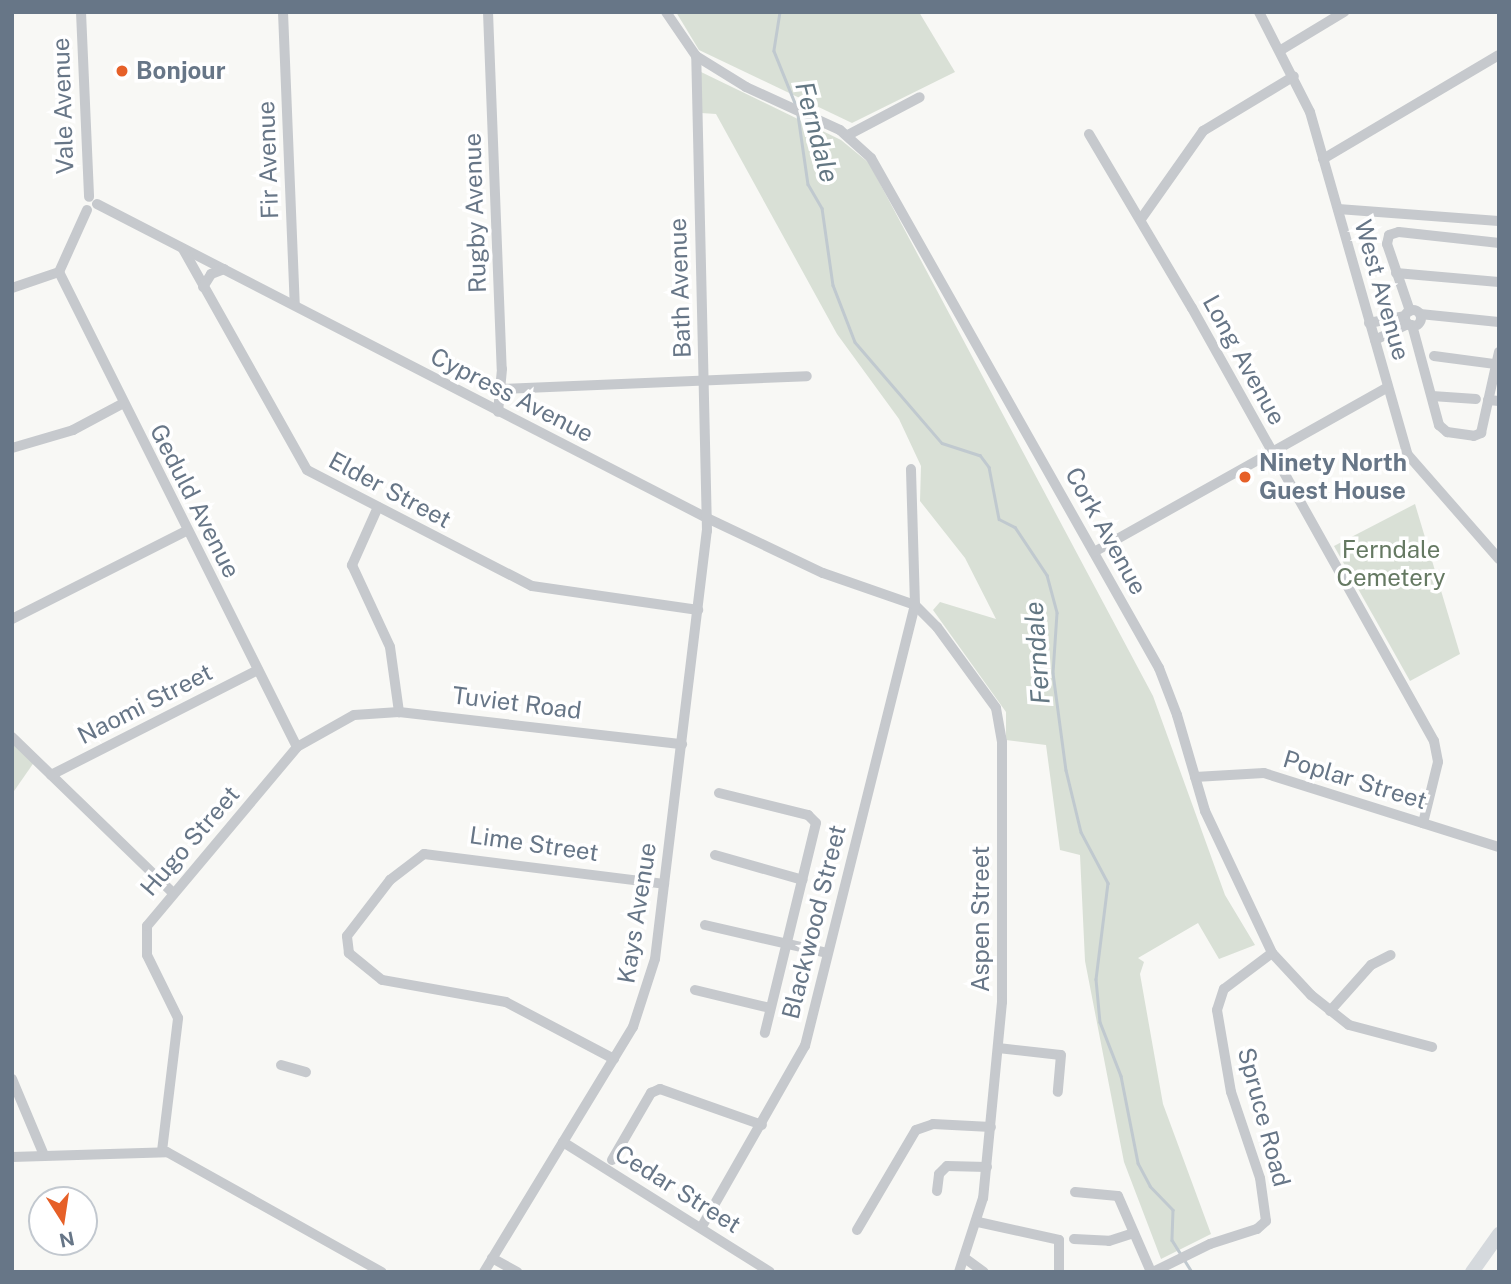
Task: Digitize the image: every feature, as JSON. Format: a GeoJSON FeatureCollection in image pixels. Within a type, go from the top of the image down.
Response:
{"type":"FeatureCollection","features":[{"type":"Feature","properties":{"kind":"highway"},"geometry":{"type":"LineString","coordinates":[[1472,1272],[1499,1234]]}},
{"type":"Feature","properties":{"kind":"street","name":"Vale Avenue"},"geometry":{"type":"LineString","coordinates":[[80,12],[93,201]]}},
{"type":"Feature","properties":{"kind":"street","name":"Fir Avenue"},"geometry":{"type":"LineString","coordinates":[[283,12],[295,305]]}},
{"type":"Feature","properties":{"kind":"street","name":"Rugby Avenue"},"geometry":{"type":"LineString","coordinates":[[488,12],[501,388],[498,412]]}},
{"type":"Feature","properties":{"kind":"street"},"geometry":{"type":"LineString","coordinates":[[666,12],[696,56]]}},
{"type":"Feature","properties":{"kind":"street","name":"West Avenue"},"geometry":{"type":"LineString","coordinates":[[1259,12],[1294,76],[1323,159],[1412,463],[1499,559]]}},
{"type":"Feature","properties":{"kind":"street"},"geometry":{"type":"LineString","coordinates":[[1281,50],[1344,12]]}},
{"type":"Feature","properties":{"kind":"street"},"geometry":{"type":"LineString","coordinates":[[1323,159],[1499,55]]}},
{"type":"Feature","properties":{"kind":"street","name":"Cork Avenue"},"geometry":{"type":"LineString","coordinates":[[696,56],[746,87],[803,111],[848,135],[877,167],[1166,681],[1205,811],[1272,953],[1330,1011],[1366,1032],[1432,1047]]}},
{"type":"Feature","properties":{"kind":"street","name":"Bath Avenue"},"geometry":{"type":"LineString","coordinates":[[696,56],[707,518]]}},
{"type":"Feature","properties":{"kind":"street"},"geometry":{"type":"LineString","coordinates":[[1141,219],[1203,131],[1294,76]]}},
{"type":"Feature","properties":{"kind":"street"},"geometry":{"type":"LineString","coordinates":[[848,135],[920,97]]}},
{"type":"Feature","properties":{"kind":"street","name":"Long Avenue"},"geometry":{"type":"LineString","coordinates":[[1089,134],[1141,219],[1434,741],[1438,762],[1423,823]]}},
{"type":"Feature","properties":{"kind":"street"},"geometry":{"type":"LineString","coordinates":[[12,288],[59,272],[93,201]]}},
{"type":"Feature","properties":{"kind":"street","name":"Cypress Avenue"},"geometry":{"type":"LineString","coordinates":[[93,201],[707,518],[823,573],[915,605]]}},
{"type":"Feature","properties":{"kind":"street"},"geometry":{"type":"LineString","coordinates":[[1338,209],[1499,221]]}},
{"type":"Feature","properties":{"kind":"street"},"geometry":{"type":"LineString","coordinates":[[1499,243],[1395,232],[1386,240],[1442,429],[1474,436],[1482,430],[1493,401],[1494,364],[1499,352]]}},
{"type":"Feature","properties":{"kind":"street","name":"Elder Street"},"geometry":{"type":"LineString","coordinates":[[183,249],[302,465],[532,586],[698,610]]}},
{"type":"Feature","properties":{"kind":"street"},"geometry":{"type":"LineString","coordinates":[[203,287],[211,274],[224,269]]}},
{"type":"Feature","properties":{"kind":"street","name":"Geduld Avenue"},"geometry":{"type":"LineString","coordinates":[[59,272],[122,404],[297,747]]}},
{"type":"Feature","properties":{"kind":"street"},"geometry":{"type":"LineString","coordinates":[[1396,273],[1499,282]]}},
{"type":"Feature","properties":{"kind":"street"},"geometry":{"type":"LineString","coordinates":[[1370,323],[1411,318],[1499,322]]}},
{"type":"Feature","properties":{"kind":"street"},"geometry":{"type":"LineString","coordinates":[[1375,340],[1411,318]]}},
{"type":"Feature","properties":{"kind":"street"},"geometry":{"type":"LineString","coordinates":[[1434,356],[1494,364]]}},
{"type":"Feature","properties":{"kind":"street"},"geometry":{"type":"LineString","coordinates":[[501,388],[807,376]]}},
{"type":"Feature","properties":{"kind":"street"},"geometry":{"type":"LineString","coordinates":[[1094,552],[1388,387]]}},
{"type":"Feature","properties":{"kind":"street"},"geometry":{"type":"LineString","coordinates":[[1432,396],[1476,399]]}},
{"type":"Feature","properties":{"kind":"street"},"geometry":{"type":"LineString","coordinates":[[12,448],[73,430],[122,404]]}},
{"type":"Feature","properties":{"kind":"street","name":"Blackwood Street"},"geometry":{"type":"LineString","coordinates":[[701,1227],[802,1055],[915,605],[911,469]]}},
{"type":"Feature","properties":{"kind":"street"},"geometry":{"type":"LineString","coordinates":[[378,507],[352,565],[390,647],[399,712]]}},
{"type":"Feature","properties":{"kind":"street","name":"Kays Avenue"},"geometry":{"type":"LineString","coordinates":[[484,1272],[614,1059],[649,987],[682,744],[707,518]]}},
{"type":"Feature","properties":{"kind":"street"},"geometry":{"type":"LineString","coordinates":[[12,619],[186,531]]}},
{"type":"Feature","properties":{"kind":"street","name":"Aspen Street"},"geometry":{"type":"LineString","coordinates":[[915,605],[937,627],[1000,718],[1004,950],[998,1048],[987,1167],[978,1222],[966,1259]]}},
{"type":"Feature","properties":{"kind":"street","name":"Naomi Street"},"geometry":{"type":"LineString","coordinates":[[51,775],[258,670]]}},
{"type":"Feature","properties":{"kind":"street","name":"Tuviet Road"},"geometry":{"type":"LineString","coordinates":[[348,718],[399,712],[682,744]]}},
{"type":"Feature","properties":{"kind":"street","name":"Hugo Street"},"geometry":{"type":"LineString","coordinates":[[162,1151],[178,1018],[150,961],[144,938],[150,920],[297,747],[348,718]]}},
{"type":"Feature","properties":{"kind":"street"},"geometry":{"type":"LineString","coordinates":[[12,737],[172,892]]}},
{"type":"Feature","properties":{"kind":"street","name":"Poplar Street"},"geometry":{"type":"LineString","coordinates":[[1195,776],[1264,773],[1499,848]]}},
{"type":"Feature","properties":{"kind":"street"},"geometry":{"type":"LineString","coordinates":[[719,793],[814,819],[816,831],[765,1034]]}},
{"type":"Feature","properties":{"kind":"street","name":"Lime Street"},"geometry":{"type":"LineString","coordinates":[[614,1059],[506,1002],[387,982],[352,956],[347,936],[367,908],[411,861],[440,852],[664,884]]}},
{"type":"Feature","properties":{"kind":"street"},"geometry":{"type":"LineString","coordinates":[[715,855],[803,880]]}},
{"type":"Feature","properties":{"kind":"street"},"geometry":{"type":"LineString","coordinates":[[705,925],[828,953]]}},
{"type":"Feature","properties":{"kind":"street","name":"Spruce Road"},"geometry":{"type":"LineString","coordinates":[[1152,1272],[1192,1252],[1257,1229],[1267,1217],[1263,1190],[1231,1092],[1218,1004],[1229,984],[1272,953]]}},
{"type":"Feature","properties":{"kind":"street"},"geometry":{"type":"LineString","coordinates":[[1330,1011],[1375,961],[1391,955]]}},
{"type":"Feature","properties":{"kind":"street"},"geometry":{"type":"LineString","coordinates":[[695,990],[770,1008]]}},
{"type":"Feature","properties":{"kind":"street"},"geometry":{"type":"LineString","coordinates":[[998,1048],[1060,1055],[1058,1093]]}},
{"type":"Feature","properties":{"kind":"street"},"geometry":{"type":"LineString","coordinates":[[281,1065],[306,1072]]}},
{"type":"Feature","properties":{"kind":"street"},"geometry":{"type":"LineString","coordinates":[[12,1079],[44,1156]]}},
{"type":"Feature","properties":{"kind":"street"},"geometry":{"type":"LineString","coordinates":[[612,1160],[651,1093],[660,1088],[762,1125]]}},
{"type":"Feature","properties":{"kind":"street"},"geometry":{"type":"LineString","coordinates":[[857,1230],[916,1130],[933,1124],[991,1126]]}},
{"type":"Feature","properties":{"kind":"street","name":"Cedar Street"},"geometry":{"type":"LineString","coordinates":[[563,1142],[770,1272]]}},
{"type":"Feature","properties":{"kind":"street"},"geometry":{"type":"LineString","coordinates":[[12,1157],[162,1151],[382,1272]]}},
{"type":"Feature","properties":{"kind":"street"},"geometry":{"type":"LineString","coordinates":[[937,1191],[939,1174],[947,1166],[987,1167]]}},
{"type":"Feature","properties":{"kind":"street"},"geometry":{"type":"LineString","coordinates":[[1075,1192],[1118,1196],[1152,1272]]}},
{"type":"Feature","properties":{"kind":"street"},"geometry":{"type":"LineString","coordinates":[[978,1222],[1059,1240],[1059,1272]]}},
{"type":"Feature","properties":{"kind":"street"},"geometry":{"type":"LineString","coordinates":[[1074,1239],[1109,1241],[1135,1233]]}},
{"type":"Feature","properties":{"kind":"street"},"geometry":{"type":"LineString","coordinates":[[492,1258],[517,1272]]}},
{"type":"Feature","properties":{"kind":"street"},"geometry":{"type":"LineString","coordinates":[[960,1272],[966,1259],[984,1272]]}},
{"type":"Feature","properties":{"kind":"green space"},"geometry":{"type":"Polygon","coordinates":[[[676,12],[919,12],[955,72],[852,123],[699,50],[676,12]]]}},
{"type":"Feature","properties":{"kind":"green space"},"geometry":{"type":"Polygon","coordinates":[[[699,71],[841,140],[869,163],[1153,696],[1225,895],[1255,945],[1219,959],[1198,923],[1138,958],[1144,962],[1140,974],[1163,1104],[1211,1234],[1161,1259],[1124,1162],[1085,961],[1080,855],[1060,850],[1046,745],[1006,740],[1006,712],[933,610],[940,602],[996,619],[965,558],[920,501],[921,466],[899,419],[837,334],[716,114],[701,113],[699,71]]]}},
{"type":"Feature","properties":{"kind":"green space","name":"Ferndale Cemetery"},"geometry":{"type":"Polygon","coordinates":[[[1415,504],[1460,654],[1410,681],[1334,546],[1415,504]]]}},
{"type":"Feature","properties":{"kind":"green space"},"geometry":{"type":"Polygon","coordinates":[[[12,735],[37,758],[12,794],[12,735]]]}},
{"type":"Feature","properties":{"kind":"waterway","name":"Ferndale"},"geometry":{"type":"LineString","coordinates":[[780,12],[774,51],[797,108]]}},
{"type":"Feature","properties":{"kind":"waterway","name":"Ferndale"},"geometry":{"type":"LineString","coordinates":[[798,115],[808,184],[822,208],[833,285],[855,342],[942,443],[980,455],[989,467],[999,519],[1015,527],[1047,575],[1057,613],[1053,673],[1066,770],[1081,832],[1108,883],[1096,979],[1100,1022],[1121,1076],[1138,1163],[1150,1186],[1173,1210],[1172,1240],[1192,1272]]}},
{"type":"Feature","properties":{"kind":"place","name":"Bonjour"},"geometry":{"type":"Point","coordinates":[122,71]}},
{"type":"Feature","properties":{"kind":"place","name":"Ninety North Guest House"},"geometry":{"type":"Point","coordinates":[1245,477]}}]}
